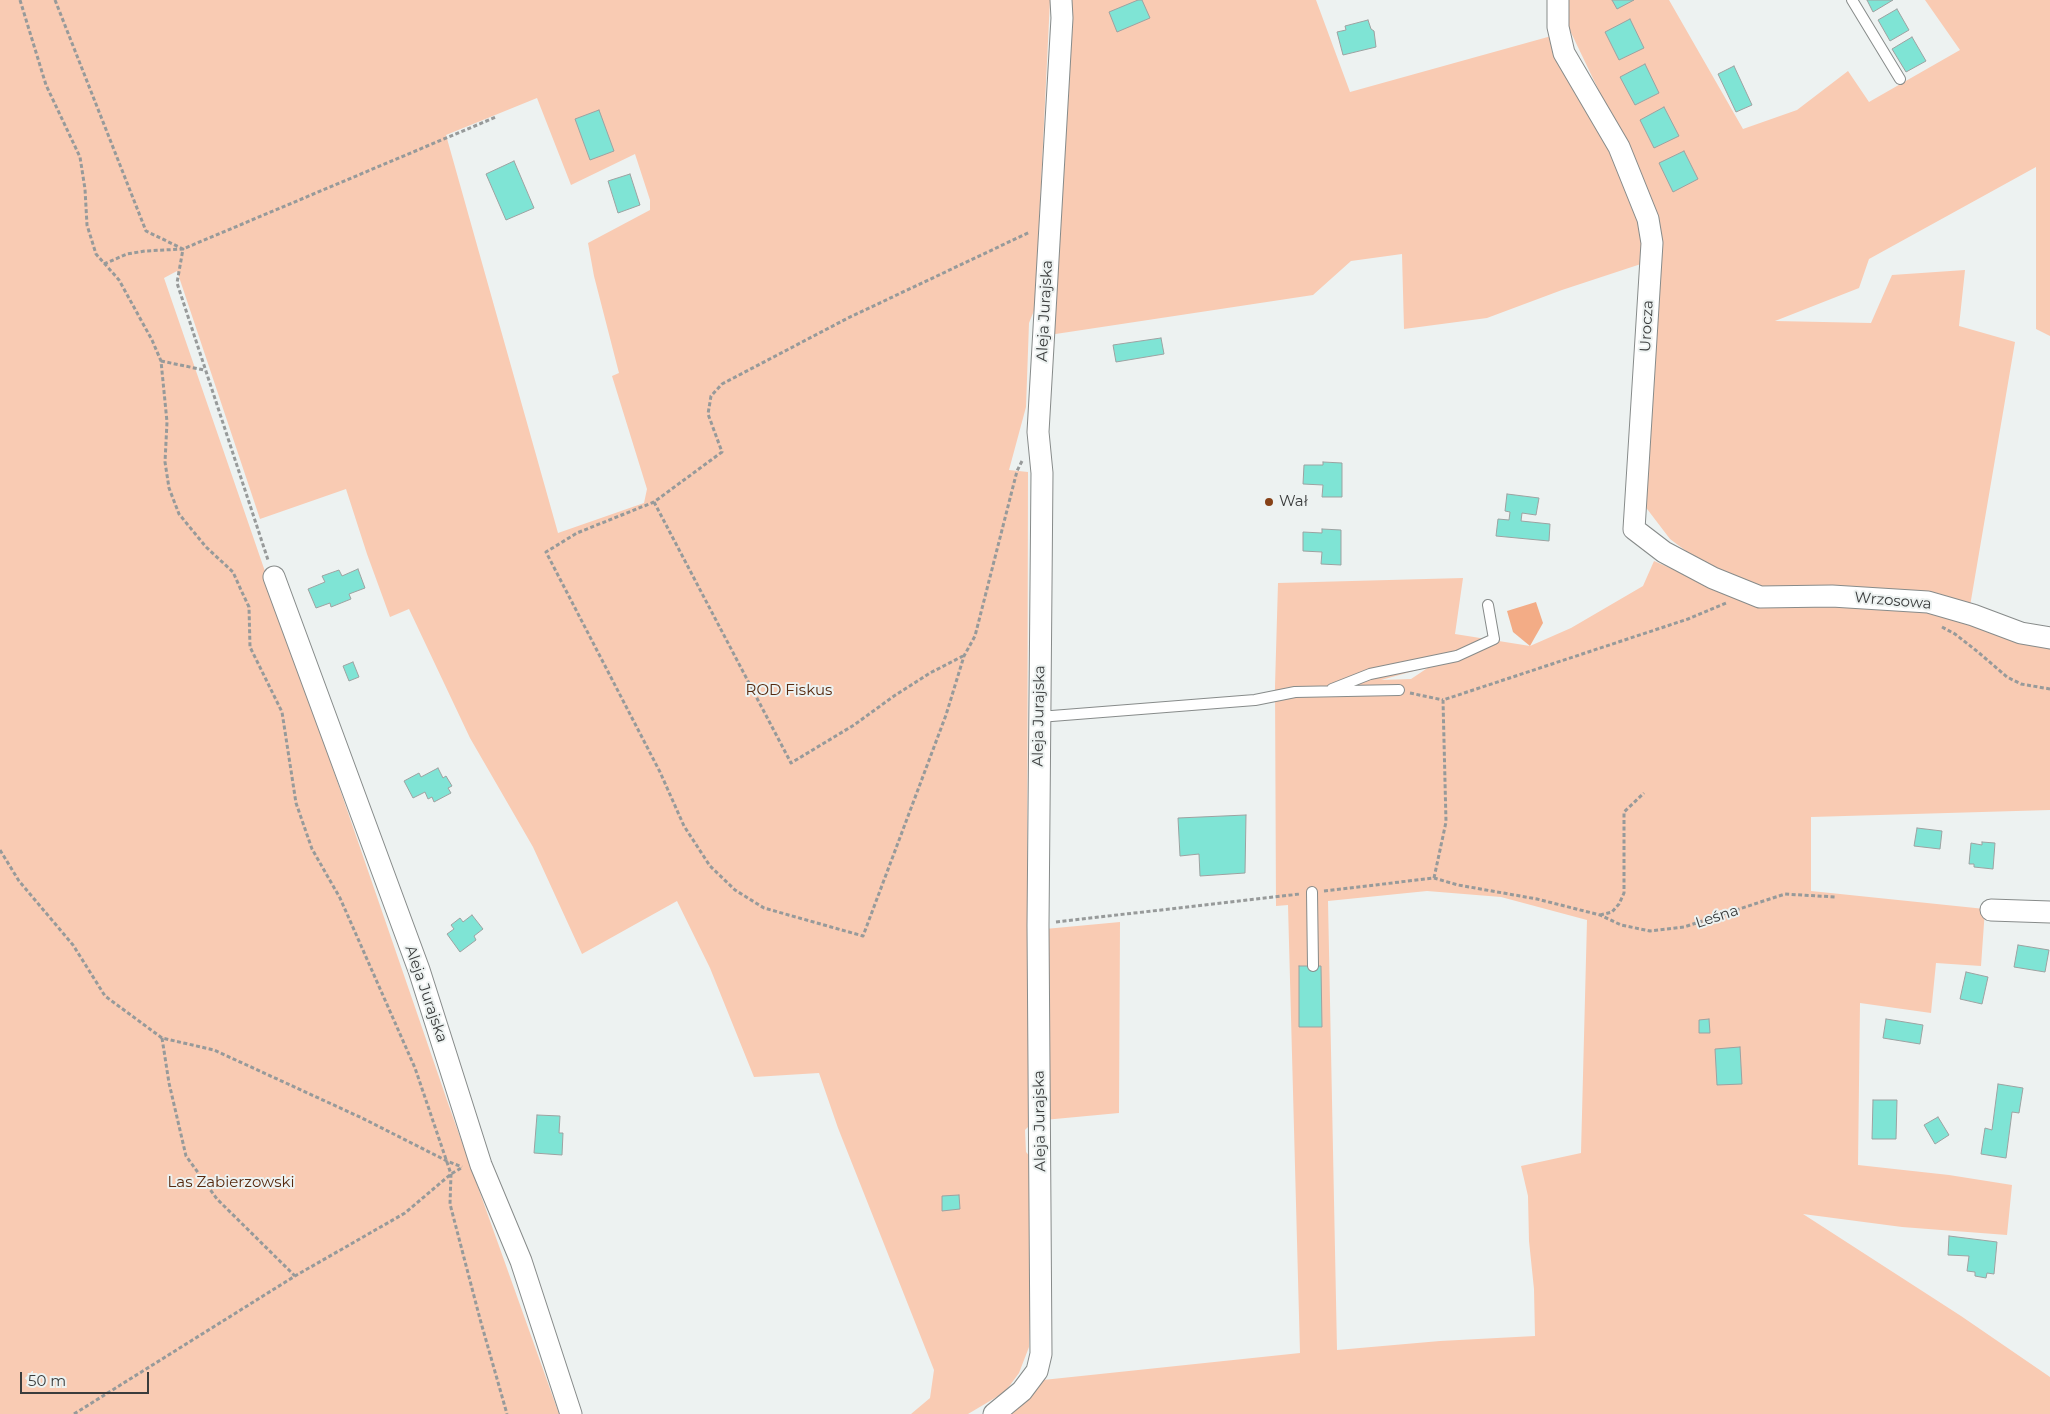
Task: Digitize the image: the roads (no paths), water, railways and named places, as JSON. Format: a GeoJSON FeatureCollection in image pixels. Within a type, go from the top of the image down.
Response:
{"type":"FeatureCollection","features":[{"type":"Feature","properties":{"kind":"street","name":"Aleja Jurajska"},"geometry":{"type":"LineString","coordinates":[[994,1414],[1022,1391],[1036,1371],[1041,1354],[1038,925],[1042,473],[1038,432],[1062,18],[1061,0]]}},
{"type":"Feature","properties":{"kind":"street","name":"Urocza"},"geometry":{"type":"LineString","coordinates":[[1558,0],[1558,27],[1564,53],[1619,147],[1648,219],[1652,243],[1634,529],[1664,552],[1713,578],[1760,597]]}},
{"type":"Feature","properties":{"kind":"street","name":"Aleja Jurajska"},"geometry":{"type":"LineString","coordinates":[[274,577],[420,970],[481,1165],[521,1261],[571,1414]]}},
{"type":"Feature","properties":{"kind":"street","name":"Wrzosowa"},"geometry":{"type":"LineString","coordinates":[[1760,597],[1832,596],[1928,602],[1973,615],[2021,633],[2050,638]]}},
{"type":"Feature","properties":{"kind":"street"},"geometry":{"type":"LineString","coordinates":[[1992,910],[2050,912]]}},
{"type":"Feature","properties":{"kind":"lane"},"geometry":{"type":"LineString","coordinates":[[1852,0],[1900,79]]}},
{"type":"Feature","properties":{"kind":"lane"},"geometry":{"type":"LineString","coordinates":[[1326,692],[1370,674],[1457,656],[1494,639],[1488,605]]}},
{"type":"Feature","properties":{"kind":"lane"},"geometry":{"type":"LineString","coordinates":[[1039,717],[1255,700],[1295,692],[1399,690]]}},
{"type":"Feature","properties":{"kind":"lane"},"geometry":{"type":"LineString","coordinates":[[1312,892],[1314,966]]}},
{"type":"Feature","properties":{"kind":"place","name":"Wał"},"geometry":{"type":"Point","coordinates":[1269,502]}},
{"type":"Feature","properties":{"kind":"park label","name":"ROD Fiskus"},"geometry":{"type":"Point","coordinates":[789,691]}},
{"type":"Feature","properties":{"kind":"park label","name":"Las Zabierzowski"},"geometry":{"type":"Point","coordinates":[231,1183]}}]}
